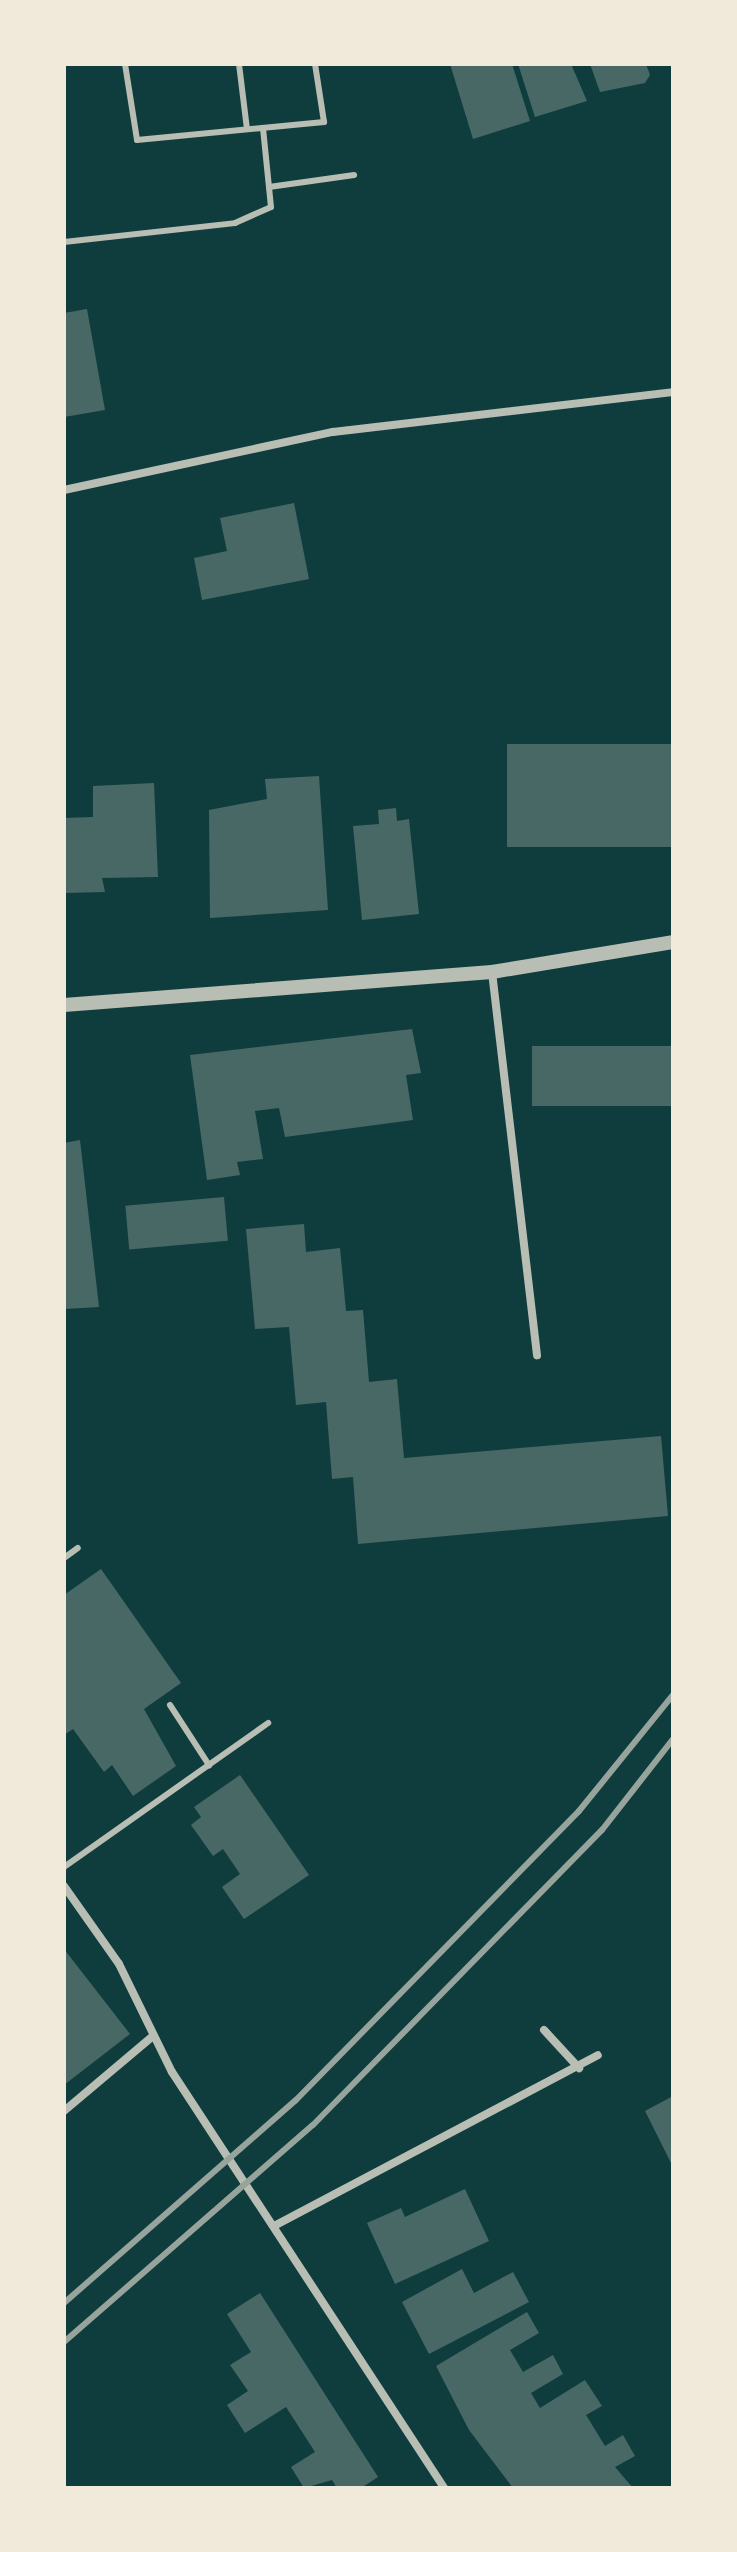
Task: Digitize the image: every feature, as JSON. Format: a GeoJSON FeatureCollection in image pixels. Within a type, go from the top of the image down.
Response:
{"type":"FeatureCollection","features":[{"type":"Feature","properties":{"kind":"street"},"geometry":{"type":"LineString","coordinates":[[64,490],[333,432],[673,392]]}},
{"type":"Feature","properties":{"kind":"street"},"geometry":{"type":"LineString","coordinates":[[64,1005],[492,972],[673,942]]}},
{"type":"Feature","properties":{"kind":"street"},"geometry":{"type":"LineString","coordinates":[[492,972],[537,1355]]}},
{"type":"Feature","properties":{"kind":"street"},"geometry":{"type":"LineString","coordinates":[[64,1886],[119,1964],[152,2037],[172,2072],[441,2487]]}},
{"type":"Feature","properties":{"kind":"street"},"geometry":{"type":"LineString","coordinates":[[544,2030],[579,2068]]}},
{"type":"Feature","properties":{"kind":"street"},"geometry":{"type":"LineString","coordinates":[[64,2111],[152,2037]]}},
{"type":"Feature","properties":{"kind":"street"},"geometry":{"type":"LineString","coordinates":[[274,2226],[579,2068],[598,2055]]}},
{"type":"Feature","properties":{"kind":"lane"},"geometry":{"type":"LineString","coordinates":[[125,64],[137,140],[324,122],[315,64]]}},
{"type":"Feature","properties":{"kind":"lane"},"geometry":{"type":"LineString","coordinates":[[239,64],[247,129]]}},
{"type":"Feature","properties":{"kind":"lane"},"geometry":{"type":"LineString","coordinates":[[64,242],[235,223],[271,207],[263,128]]}},
{"type":"Feature","properties":{"kind":"lane"},"geometry":{"type":"LineString","coordinates":[[269,187],[354,175]]}},
{"type":"Feature","properties":{"kind":"lane"},"geometry":{"type":"LineString","coordinates":[[64,1558],[78,1548]]}},
{"type":"Feature","properties":{"kind":"lane"},"geometry":{"type":"LineString","coordinates":[[170,1705],[209,1765]]}},
{"type":"Feature","properties":{"kind":"lane"},"geometry":{"type":"LineString","coordinates":[[64,1867],[268,1723]]}},
{"type":"Feature","properties":{"kind":"building"},"geometry":{"type":"Polygon","coordinates":[[[450,64],[512,64],[530,121],[473,139],[450,64]]]}},
{"type":"Feature","properties":{"kind":"building"},"geometry":{"type":"Polygon","coordinates":[[[518,64],[571,64],[587,101],[535,117],[518,64]]]}},
{"type":"Feature","properties":{"kind":"building"},"geometry":{"type":"Polygon","coordinates":[[[590,64],[646,64],[650,75],[645,83],[600,92],[590,64]]]}},
{"type":"Feature","properties":{"kind":"building"},"geometry":{"type":"Polygon","coordinates":[[[87,309],[105,410],[64,417],[64,313],[87,309]]]}},
{"type":"Feature","properties":{"kind":"building"},"geometry":{"type":"Polygon","coordinates":[[[294,503],[309,579],[202,600],[194,558],[227,551],[220,518],[294,503]]]}},
{"type":"Feature","properties":{"kind":"building"},"geometry":{"type":"Polygon","coordinates":[[[507,744],[673,744],[673,847],[507,847],[507,744]]]}},
{"type":"Feature","properties":{"kind":"building"},"geometry":{"type":"Polygon","coordinates":[[[319,776],[328,910],[210,918],[209,810],[267,799],[265,779],[319,776]]]}},
{"type":"Feature","properties":{"kind":"building"},"geometry":{"type":"Polygon","coordinates":[[[154,783],[158,877],[102,878],[105,892],[64,893],[64,818],[93,817],[93,786],[154,783]]]}},
{"type":"Feature","properties":{"kind":"building"},"geometry":{"type":"Polygon","coordinates":[[[396,808],[397,821],[409,819],[419,914],[362,920],[353,826],[379,824],[378,810],[396,808]]]}},
{"type":"Feature","properties":{"kind":"building"},"geometry":{"type":"Polygon","coordinates":[[[412,1029],[421,1073],[406,1075],[413,1120],[285,1137],[279,1108],[255,1111],[263,1159],[237,1162],[240,1175],[207,1180],[190,1055],[412,1029]]]}},
{"type":"Feature","properties":{"kind":"building"},"geometry":{"type":"Polygon","coordinates":[[[532,1046],[673,1046],[673,1106],[532,1106],[532,1046]]]}},
{"type":"Feature","properties":{"kind":"building"},"geometry":{"type":"Polygon","coordinates":[[[80,1140],[99,1307],[64,1309],[64,1143],[80,1140]]]}},
{"type":"Feature","properties":{"kind":"building"},"geometry":{"type":"Polygon","coordinates":[[[224,1197],[228,1241],[129,1249],[125,1206],[224,1197]]]}},
{"type":"Feature","properties":{"kind":"building"},"geometry":{"type":"Polygon","coordinates":[[[304,1224],[306,1252],[340,1248],[346,1311],[363,1310],[369,1382],[397,1379],[404,1458],[661,1436],[668,1516],[358,1544],[353,1477],[332,1479],[326,1402],[296,1405],[289,1327],[255,1329],[246,1229],[304,1224]]]}},
{"type":"Feature","properties":{"kind":"building"},"geometry":{"type":"Polygon","coordinates":[[[101,1569],[181,1683],[144,1709],[176,1766],[133,1796],[112,1765],[104,1772],[73,1729],[64,1735],[64,1595],[101,1569]]]}},
{"type":"Feature","properties":{"kind":"building"},"geometry":{"type":"Polygon","coordinates":[[[240,1775],[309,1875],[244,1919],[222,1887],[240,1874],[223,1849],[213,1856],[191,1825],[201,1817],[194,1807],[240,1775]]]}},
{"type":"Feature","properties":{"kind":"building"},"geometry":{"type":"Polygon","coordinates":[[[64,1949],[130,2034],[64,2085],[64,1949]]]}},
{"type":"Feature","properties":{"kind":"building"},"geometry":{"type":"Polygon","coordinates":[[[673,2096],[673,2167],[645,2111],[673,2096]]]}},
{"type":"Feature","properties":{"kind":"building"},"geometry":{"type":"Polygon","coordinates":[[[465,2189],[489,2241],[395,2284],[367,2223],[401,2208],[405,2217],[465,2189]]]}},
{"type":"Feature","properties":{"kind":"building"},"geometry":{"type":"Polygon","coordinates":[[[462,2269],[474,2293],[513,2272],[529,2302],[429,2354],[402,2302],[462,2269]]]}},
{"type":"Feature","properties":{"kind":"building"},"geometry":{"type":"Polygon","coordinates":[[[260,2293],[378,2477],[361,2488],[337,2488],[332,2480],[304,2488],[291,2467],[315,2452],[286,2407],[245,2433],[227,2405],[248,2391],[230,2365],[251,2352],[227,2314],[260,2293]]]}},
{"type":"Feature","properties":{"kind":"building"},"geometry":{"type":"Polygon","coordinates":[[[527,2312],[539,2333],[510,2350],[523,2372],[553,2355],[563,2374],[531,2393],[540,2408],[585,2380],[602,2406],[586,2415],[605,2446],[623,2435],[635,2456],[615,2467],[633,2488],[513,2488],[469,2430],[436,2366],[527,2312]]]}},
{"type":"Feature","properties":{"kind":"railway"},"geometry":{"type":"LineString","coordinates":[[64,2303],[296,2100],[579,1811],[673,1695]]}},
{"type":"Feature","properties":{"kind":"railway"},"geometry":{"type":"LineString","coordinates":[[64,2342],[313,2125],[602,1830],[673,1739]]}}]}
